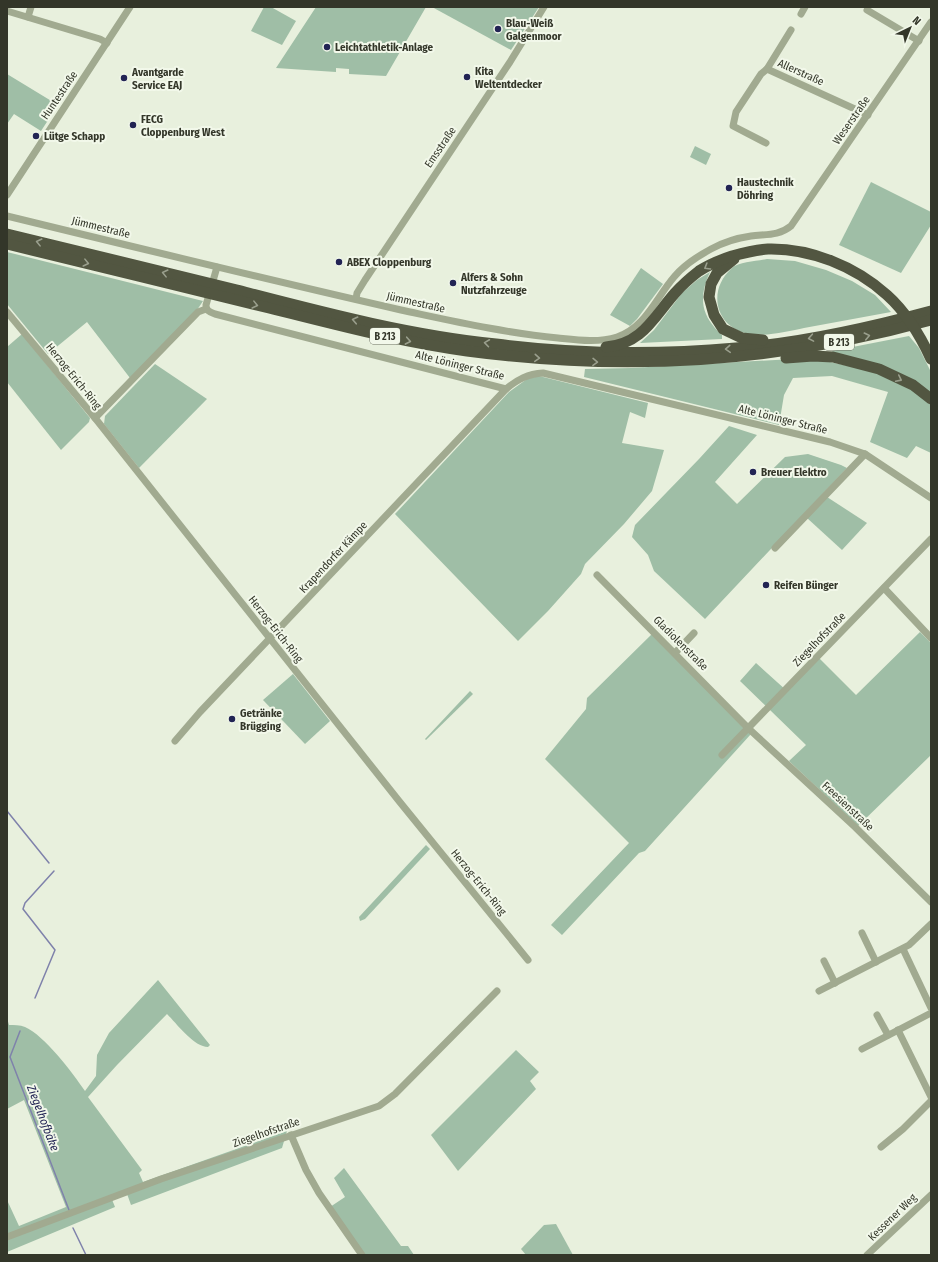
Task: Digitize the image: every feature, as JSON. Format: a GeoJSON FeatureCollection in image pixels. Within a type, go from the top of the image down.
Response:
{"type":"FeatureCollection","features":[{"type":"Feature","properties":{"kind":"highway","name":"B 213"},"geometry":{"type":"LineString","coordinates":[[7,234],[408,341],[465,351],[502,355],[577,361],[690,361],[746,356],[816,347],[861,338],[931,320]]}},
{"type":"Feature","properties":{"kind":"highway","name":"B 213"},"geometry":{"type":"LineString","coordinates":[[7,244],[202,287]]}},
{"type":"Feature","properties":{"kind":"highway","name":"B 213"},"geometry":{"type":"LineString","coordinates":[[526,348],[532,344],[581,348],[608,348],[623,344],[640,335],[679,289],[701,270],[716,261],[743,253],[766,249],[783,249],[828,259],[850,269],[869,281],[887,295],[902,311],[922,340],[931,359]]}},
{"type":"Feature","properties":{"kind":"highway"},"geometry":{"type":"LineString","coordinates":[[743,253],[729,262],[717,273],[711,284],[709,297],[714,315],[723,329],[742,338],[763,340],[786,337],[795,341]]}},
{"type":"Feature","properties":{"kind":"highway","name":"B 213"},"geometry":{"type":"LineString","coordinates":[[218,291],[393,328],[526,348],[580,352],[688,352],[738,348],[795,341],[855,330],[931,311]]}},
{"type":"Feature","properties":{"kind":"highway"},"geometry":{"type":"LineString","coordinates":[[746,356],[754,360],[813,356],[833,357],[879,369],[913,385],[931,399]]}},
{"type":"Feature","properties":{"kind":"street"},"geometry":{"type":"LineString","coordinates":[[28,17],[31,7]]}},
{"type":"Feature","properties":{"kind":"street","name":"Huntestraße"},"geometry":{"type":"LineString","coordinates":[[7,195],[130,7]]}},
{"type":"Feature","properties":{"kind":"street","name":"Emsstraße"},"geometry":{"type":"LineString","coordinates":[[356,299],[357,294],[372,270],[510,62],[544,7]]}},
{"type":"Feature","properties":{"kind":"street"},"geometry":{"type":"LineString","coordinates":[[800,14],[805,7]]}},
{"type":"Feature","properties":{"kind":"street"},"geometry":{"type":"LineString","coordinates":[[867,10],[919,41]]}},
{"type":"Feature","properties":{"kind":"street"},"geometry":{"type":"LineString","coordinates":[[7,11],[100,39],[107,43]]}},
{"type":"Feature","properties":{"kind":"street","name":"Weserstraße"},"geometry":{"type":"LineString","coordinates":[[788,229],[793,224],[931,22]]}},
{"type":"Feature","properties":{"kind":"street","name":"Allerstraße"},"geometry":{"type":"LineString","coordinates":[[791,30],[766,69],[868,114]]}},
{"type":"Feature","properties":{"kind":"street"},"geometry":{"type":"LineString","coordinates":[[766,69],[761,74],[736,112],[734,126],[766,142]]}},
{"type":"Feature","properties":{"kind":"street","name":"Jümmestraße"},"geometry":{"type":"LineString","coordinates":[[7,216],[217,267],[476,327],[538,336],[581,340],[610,339],[623,335],[639,324],[675,276],[695,259],[712,248],[749,236],[779,233],[788,229]]}},
{"type":"Feature","properties":{"kind":"street"},"geometry":{"type":"LineString","coordinates":[[95,418],[198,312],[206,308],[217,267]]}},
{"type":"Feature","properties":{"kind":"street","name":"Alte Löninger Straße"},"geometry":{"type":"LineString","coordinates":[[206,308],[209,312],[215,314],[506,389],[523,377],[543,373],[830,442],[865,454],[931,498]]}},
{"type":"Feature","properties":{"kind":"street","name":"Herzog-Erich-Ring"},"geometry":{"type":"LineString","coordinates":[[7,312],[95,418],[270,639],[528,960]]}},
{"type":"Feature","properties":{"kind":"street","name":"Krapendorfer Kämpe"},"geometry":{"type":"LineString","coordinates":[[175,741],[506,389]]}},
{"type":"Feature","properties":{"kind":"street"},"geometry":{"type":"LineString","coordinates":[[776,548],[865,454]]}},
{"type":"Feature","properties":{"kind":"street","name":"Ziegelhofstraße"},"geometry":{"type":"LineString","coordinates":[[722,755],[931,539]]}},
{"type":"Feature","properties":{"kind":"street","name":"Gladiolenstraße"},"geometry":{"type":"LineString","coordinates":[[597,575],[748,728]]}},
{"type":"Feature","properties":{"kind":"street"},"geometry":{"type":"LineString","coordinates":[[884,588],[931,638]]}},
{"type":"Feature","properties":{"kind":"street"},"geometry":{"type":"LineString","coordinates":[[675,653],[694,633]]}},
{"type":"Feature","properties":{"kind":"street","name":"Freesienstraße"},"geometry":{"type":"LineString","coordinates":[[748,728],[855,827],[931,902]]}},
{"type":"Feature","properties":{"kind":"street"},"geometry":{"type":"LineString","coordinates":[[819,991],[903,949],[931,924]]}},
{"type":"Feature","properties":{"kind":"street"},"geometry":{"type":"LineString","coordinates":[[862,933],[876,962]]}},
{"type":"Feature","properties":{"kind":"street"},"geometry":{"type":"LineString","coordinates":[[903,949],[931,1008]]}},
{"type":"Feature","properties":{"kind":"street"},"geometry":{"type":"LineString","coordinates":[[824,961],[835,983]]}},
{"type":"Feature","properties":{"kind":"street","name":"Ziegelhofstraße"},"geometry":{"type":"LineString","coordinates":[[7,1237],[161,1179],[379,1106],[395,1094],[497,991]]}},
{"type":"Feature","properties":{"kind":"street"},"geometry":{"type":"LineString","coordinates":[[862,1048],[931,1013]]}},
{"type":"Feature","properties":{"kind":"street"},"geometry":{"type":"LineString","coordinates":[[877,1015],[888,1035]]}},
{"type":"Feature","properties":{"kind":"street"},"geometry":{"type":"LineString","coordinates":[[898,1030],[931,1097]]}},
{"type":"Feature","properties":{"kind":"street"},"geometry":{"type":"LineString","coordinates":[[881,1147],[931,1101]]}},
{"type":"Feature","properties":{"kind":"street"},"geometry":{"type":"LineString","coordinates":[[291,1135],[306,1170],[319,1193],[362,1255]]}},
{"type":"Feature","properties":{"kind":"street","name":"Kessener Weg"},"geometry":{"type":"LineString","coordinates":[[867,1255],[931,1195]]}},
{"type":"Feature","properties":{"kind":"green space"},"geometry":{"type":"Polygon","coordinates":[[[264,7],[271,7],[296,21],[282,45],[251,31],[264,7]]]}},
{"type":"Feature","properties":{"kind":"green space"},"geometry":{"type":"Polygon","coordinates":[[[316,7],[426,7],[386,76],[349,74],[349,69],[336,68],[336,72],[276,68],[316,7]]]}},
{"type":"Feature","properties":{"kind":"green space","name":"Blau-Weiß Galgenmoor"},"geometry":{"type":"Polygon","coordinates":[[[432,7],[539,7],[511,50],[432,7]]]}},
{"type":"Feature","properties":{"kind":"green space"},"geometry":{"type":"Polygon","coordinates":[[[7,74],[58,105],[41,131],[14,114],[7,124],[7,74]]]}},
{"type":"Feature","properties":{"kind":"green space"},"geometry":{"type":"Polygon","coordinates":[[[695,146],[711,154],[706,165],[690,157],[695,146]]]}},
{"type":"Feature","properties":{"kind":"green space"},"geometry":{"type":"Polygon","coordinates":[[[871,182],[931,212],[931,225],[901,273],[839,245],[871,182]]]}},
{"type":"Feature","properties":{"kind":"green space"},"geometry":{"type":"Polygon","coordinates":[[[7,252],[203,301],[197,310],[130,378],[87,322],[48,354],[7,304],[7,252]]]}},
{"type":"Feature","properties":{"kind":"green space"},"geometry":{"type":"Polygon","coordinates":[[[767,259],[795,261],[826,270],[852,281],[875,295],[891,312],[770,334],[756,335],[738,331],[729,325],[718,308],[717,298],[719,287],[724,277],[735,266],[767,259]]]}},
{"type":"Feature","properties":{"kind":"green space"},"geometry":{"type":"Polygon","coordinates":[[[641,268],[663,284],[630,326],[610,315],[641,268]]]}},
{"type":"Feature","properties":{"kind":"green space"},"geometry":{"type":"Polygon","coordinates":[[[710,272],[704,290],[704,306],[706,314],[715,328],[722,335],[722,339],[640,343],[654,330],[682,293],[697,280],[710,272]]]}},
{"type":"Feature","properties":{"kind":"green space"},"geometry":{"type":"Polygon","coordinates":[[[22,334],[90,418],[89,422],[61,450],[7,382],[7,347],[22,334]]]}},
{"type":"Feature","properties":{"kind":"green space"},"geometry":{"type":"Polygon","coordinates":[[[909,336],[919,348],[931,372],[931,393],[834,354],[832,351],[909,336]]]}},
{"type":"Feature","properties":{"kind":"green space"},"geometry":{"type":"Polygon","coordinates":[[[811,358],[877,372],[910,387],[931,402],[931,453],[916,446],[907,458],[870,442],[888,392],[832,376],[793,378],[784,395],[779,425],[584,377],[585,369],[631,368],[811,358]]]}},
{"type":"Feature","properties":{"kind":"green space"},"geometry":{"type":"Polygon","coordinates":[[[155,364],[207,399],[139,468],[104,424],[105,416],[155,364]]]}},
{"type":"Feature","properties":{"kind":"green space"},"geometry":{"type":"Polygon","coordinates":[[[539,376],[648,403],[645,418],[630,412],[622,443],[664,450],[652,491],[624,524],[585,564],[581,574],[548,611],[518,641],[395,514],[509,392],[527,379],[539,376]]]}},
{"type":"Feature","properties":{"kind":"green space"},"geometry":{"type":"Polygon","coordinates":[[[729,426],[757,435],[715,482],[737,504],[785,457],[808,454],[847,468],[705,619],[654,571],[648,555],[632,537],[635,525],[729,426]]]}},
{"type":"Feature","properties":{"kind":"green space"},"geometry":{"type":"Polygon","coordinates":[[[827,497],[867,523],[842,550],[807,518],[827,497]]]}},
{"type":"Feature","properties":{"kind":"green space"},"geometry":{"type":"Polygon","coordinates":[[[920,632],[931,643],[931,755],[858,826],[789,761],[806,745],[740,681],[756,663],[787,691],[819,658],[856,695],[920,632]]]}},
{"type":"Feature","properties":{"kind":"green space"},"geometry":{"type":"Polygon","coordinates":[[[652,634],[751,734],[645,851],[639,853],[562,935],[551,925],[629,843],[545,759],[586,709],[587,698],[652,634]]]}},
{"type":"Feature","properties":{"kind":"green space"},"geometry":{"type":"Polygon","coordinates":[[[293,674],[330,721],[305,744],[263,700],[293,674]]]}},
{"type":"Feature","properties":{"kind":"green space"},"geometry":{"type":"Polygon","coordinates":[[[470,691],[473,694],[426,740],[425,739],[470,691]]]}},
{"type":"Feature","properties":{"kind":"green space"},"geometry":{"type":"Polygon","coordinates":[[[426,845],[430,849],[365,919],[360,921],[359,917],[426,845]]]}},
{"type":"Feature","properties":{"kind":"green space"},"geometry":{"type":"Polygon","coordinates":[[[158,980],[210,1045],[208,1047],[197,1043],[167,1014],[88,1097],[142,1170],[139,1173],[143,1182],[287,1131],[282,1148],[131,1205],[126,1191],[111,1197],[115,1207],[7,1252],[7,1200],[19,1226],[66,1207],[24,1100],[7,1109],[7,1018],[9,1025],[19,1025],[25,1027],[41,1038],[66,1065],[85,1091],[96,1076],[97,1055],[109,1033],[158,980]]]}},
{"type":"Feature","properties":{"kind":"green space"},"geometry":{"type":"Polygon","coordinates":[[[516,1050],[539,1072],[530,1081],[536,1089],[458,1171],[431,1135],[516,1050]]]}},
{"type":"Feature","properties":{"kind":"green space"},"geometry":{"type":"Polygon","coordinates":[[[344,1168],[401,1246],[408,1246],[414,1255],[364,1255],[330,1207],[345,1197],[334,1178],[344,1168]]]}},
{"type":"Feature","properties":{"kind":"green space"},"geometry":{"type":"Polygon","coordinates":[[[556,1224],[573,1255],[526,1255],[521,1249],[544,1225],[556,1224]]]}},
{"type":"Feature","properties":{"kind":"waterway","name":"Ziegelhofbäke"},"geometry":{"type":"LineString","coordinates":[[7,811],[49,863]]}},
{"type":"Feature","properties":{"kind":"waterway","name":"Ziegelhofbäke"},"geometry":{"type":"LineString","coordinates":[[35,998],[55,950],[23,909],[25,903],[54,871]]}},
{"type":"Feature","properties":{"kind":"waterway","name":"Ziegelhofbäke"},"geometry":{"type":"LineString","coordinates":[[20,1031],[10,1057],[69,1210]]}},
{"type":"Feature","properties":{"kind":"waterway","name":"Ziegelhofbäke"},"geometry":{"type":"LineString","coordinates":[[73,1228],[86,1255]]}},
{"type":"Feature","properties":{"kind":"place","name":"Blau-Weiß Galgenmoor"},"geometry":{"type":"Point","coordinates":[498,29]}},
{"type":"Feature","properties":{"kind":"place","name":"Leichtathletik-Anlage"},"geometry":{"type":"Point","coordinates":[327,47]}},
{"type":"Feature","properties":{"kind":"place","name":"Kita Weltentdecker"},"geometry":{"type":"Point","coordinates":[467,77]}},
{"type":"Feature","properties":{"kind":"place","name":"Avantgarde Service EAJ"},"geometry":{"type":"Point","coordinates":[124,78]}},
{"type":"Feature","properties":{"kind":"place","name":"FECG Cloppenburg West"},"geometry":{"type":"Point","coordinates":[133,125]}},
{"type":"Feature","properties":{"kind":"place","name":"Lütge Schapp"},"geometry":{"type":"Point","coordinates":[36,136]}},
{"type":"Feature","properties":{"kind":"place","name":"Haustechnik Döhring"},"geometry":{"type":"Point","coordinates":[729,188]}},
{"type":"Feature","properties":{"kind":"place","name":"ABEX Cloppenburg"},"geometry":{"type":"Point","coordinates":[339,262]}},
{"type":"Feature","properties":{"kind":"place","name":"Alfers & Sohn Nutzfahrzeuge"},"geometry":{"type":"Point","coordinates":[453,283]}},
{"type":"Feature","properties":{"kind":"place","name":"Breuer Elektro"},"geometry":{"type":"Point","coordinates":[753,472]}},
{"type":"Feature","properties":{"kind":"place","name":"Reifen Bünger"},"geometry":{"type":"Point","coordinates":[766,585]}},
{"type":"Feature","properties":{"kind":"place","name":"Getränke Brügging"},"geometry":{"type":"Point","coordinates":[232,719]}}]}
